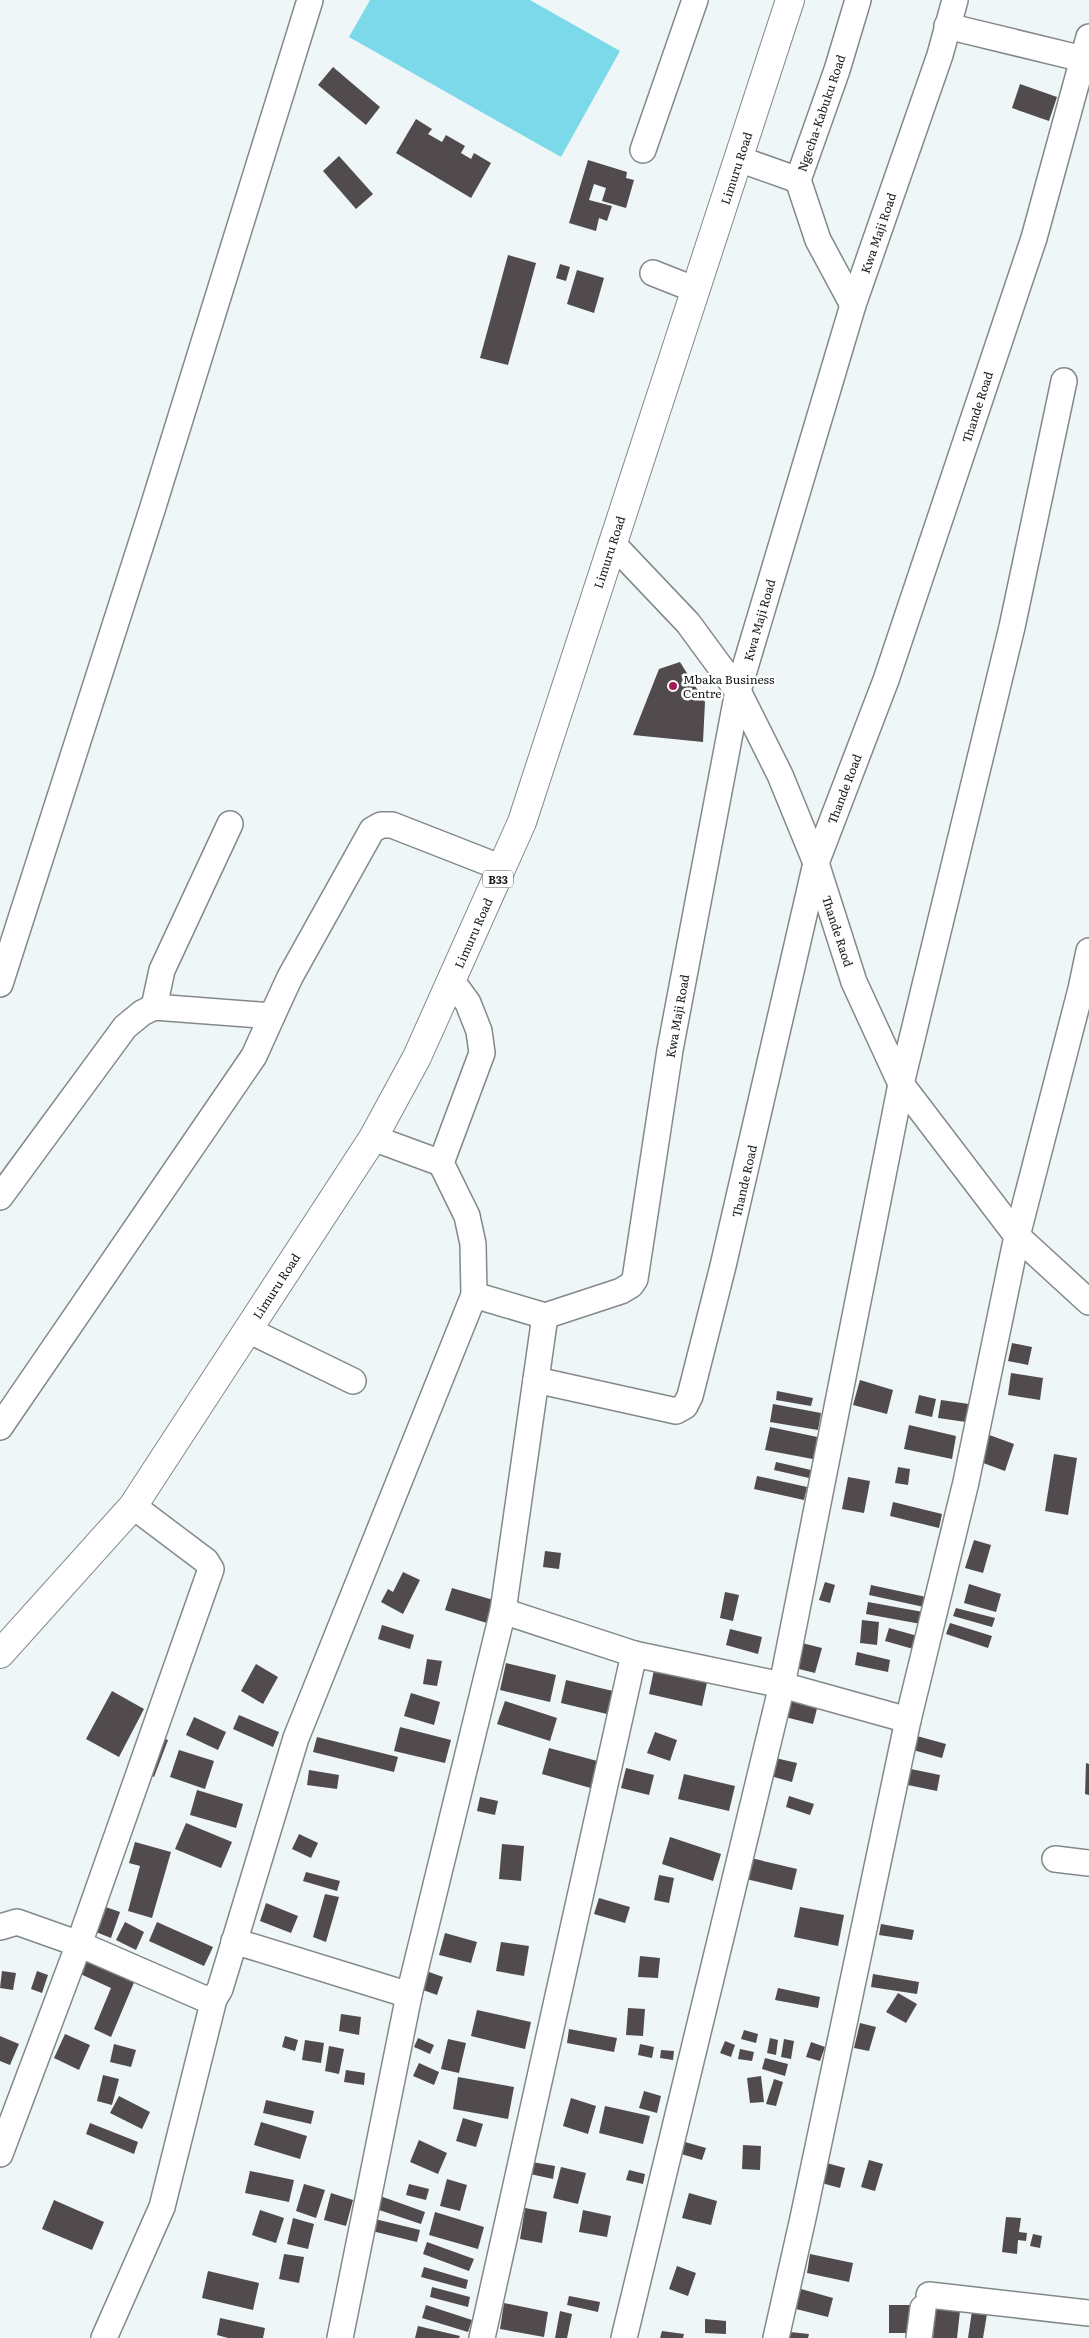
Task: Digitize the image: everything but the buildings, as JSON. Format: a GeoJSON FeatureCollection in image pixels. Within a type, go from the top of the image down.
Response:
{"type":"FeatureCollection","features":[{"type":"Feature","properties":{"kind":"highway","name":"Limuru Road"},"geometry":{"type":"LineString","coordinates":[[0,1654],[133,1506],[373,1138],[417,1056],[522,822],[790,0]]}},
{"type":"Feature","properties":{"kind":"street"},"geometry":{"type":"LineString","coordinates":[[0,984],[152,510],[310,0]]}},
{"type":"Feature","properties":{"kind":"street"},"geometry":{"type":"LineString","coordinates":[[643,150],[695,0]]}},
{"type":"Feature","properties":{"kind":"street","name":"Ngecha-Kabuku Road"},"geometry":{"type":"LineString","coordinates":[[853,305],[818,240],[798,180],[837,70],[858,0]]}},
{"type":"Feature","properties":{"kind":"street","name":"Kwa Maji Road"},"geometry":{"type":"LineString","coordinates":[[545,1316],[621,1291],[631,1285],[635,1279],[670,1050],[738,691],[853,305],[940,55],[955,0]]}},
{"type":"Feature","properties":{"kind":"street"},"geometry":{"type":"LineString","coordinates":[[947,26],[1086,48]]}},
{"type":"Feature","properties":{"kind":"street","name":"Thande Road"},"geometry":{"type":"LineString","coordinates":[[536,1380],[676,1411],[685,1406],[690,1396],[723,1266],[816,863],[886,680],[1034,238],[1086,48]]}},
{"type":"Feature","properties":{"kind":"street"},"geometry":{"type":"LineString","coordinates":[[739,159],[798,180]]}},
{"type":"Feature","properties":{"kind":"street"},"geometry":{"type":"LineString","coordinates":[[653,273],[696,290]]}},
{"type":"Feature","properties":{"kind":"street"},"geometry":{"type":"LineString","coordinates":[[624,2338],[782,1685],[901,1084],[1012,627],[1064,382]]}},
{"type":"Feature","properties":{"kind":"street","name":"Thande Raod"},"geometry":{"type":"LineString","coordinates":[[612,543],[688,623],[738,691],[780,775],[816,863],[854,982],[901,1084],[1017,1236],[1089,1302]]}},
{"type":"Feature","properties":{"kind":"street"},"geometry":{"type":"LineString","coordinates":[[154,1007],[162,970],[230,824]]}},
{"type":"Feature","properties":{"kind":"street"},"geometry":{"type":"LineString","coordinates":[[0,1427],[254,1056],[290,977],[372,830],[381,825],[392,825],[502,868]]}},
{"type":"Feature","properties":{"kind":"street"},"geometry":{"type":"LineString","coordinates":[[776,2338],[908,1720],[966,1482],[1017,1236],[1079,999],[1089,951]]}},
{"type":"Feature","properties":{"kind":"street"},"geometry":{"type":"LineString","coordinates":[[441,1163],[482,1054],[479,1031],[468,1004],[452,981]]}},
{"type":"Feature","properties":{"kind":"street"},"geometry":{"type":"LineString","coordinates":[[0,1197],[125,1027],[142,1013],[154,1007],[272,1016]]}},
{"type":"Feature","properties":{"kind":"street"},"geometry":{"type":"LineString","coordinates":[[104,2338],[162,2207],[214,1999],[220,1989],[296,1738],[474,1295],[473,1244],[467,1216],[441,1163],[373,1138]]}},
{"type":"Feature","properties":{"kind":"street"},"geometry":{"type":"LineString","coordinates":[[340,2338],[409,1995],[503,1611],[545,1316],[474,1295]]}},
{"type":"Feature","properties":{"kind":"street"},"geometry":{"type":"LineString","coordinates":[[248,1330],[353,1381]]}},
{"type":"Feature","properties":{"kind":"street"},"geometry":{"type":"LineString","coordinates":[[0,2154],[79,1944],[211,1569],[206,1561],[133,1506]]}},
{"type":"Feature","properties":{"kind":"street"},"geometry":{"type":"LineString","coordinates":[[503,1611],[634,1654],[782,1685],[908,1720]]}},
{"type":"Feature","properties":{"kind":"street"},"geometry":{"type":"LineString","coordinates":[[482,2338],[634,1654]]}},
{"type":"Feature","properties":{"kind":"street"},"geometry":{"type":"LineString","coordinates":[[1054,1859],[1089,1863]]}},
{"type":"Feature","properties":{"kind":"street"},"geometry":{"type":"LineString","coordinates":[[0,1927],[18,1922],[79,1944],[203,1998],[214,1999]]}},
{"type":"Feature","properties":{"kind":"street"},"geometry":{"type":"LineString","coordinates":[[234,1940],[409,1995]]}},
{"type":"Feature","properties":{"kind":"street"},"geometry":{"type":"LineString","coordinates":[[919,2338],[926,2302],[1089,2313]]}},
{"type":"Feature","properties":{"kind":"shaded area"},"geometry":{"type":"Polygon","coordinates":[[[370,0],[530,0],[620,51],[561,157],[349,37],[370,0]]]}},
{"type":"Feature","properties":{"kind":"place","name":"Mbaka Business Centre"},"geometry":{"type":"Point","coordinates":[673,686]}}]}
